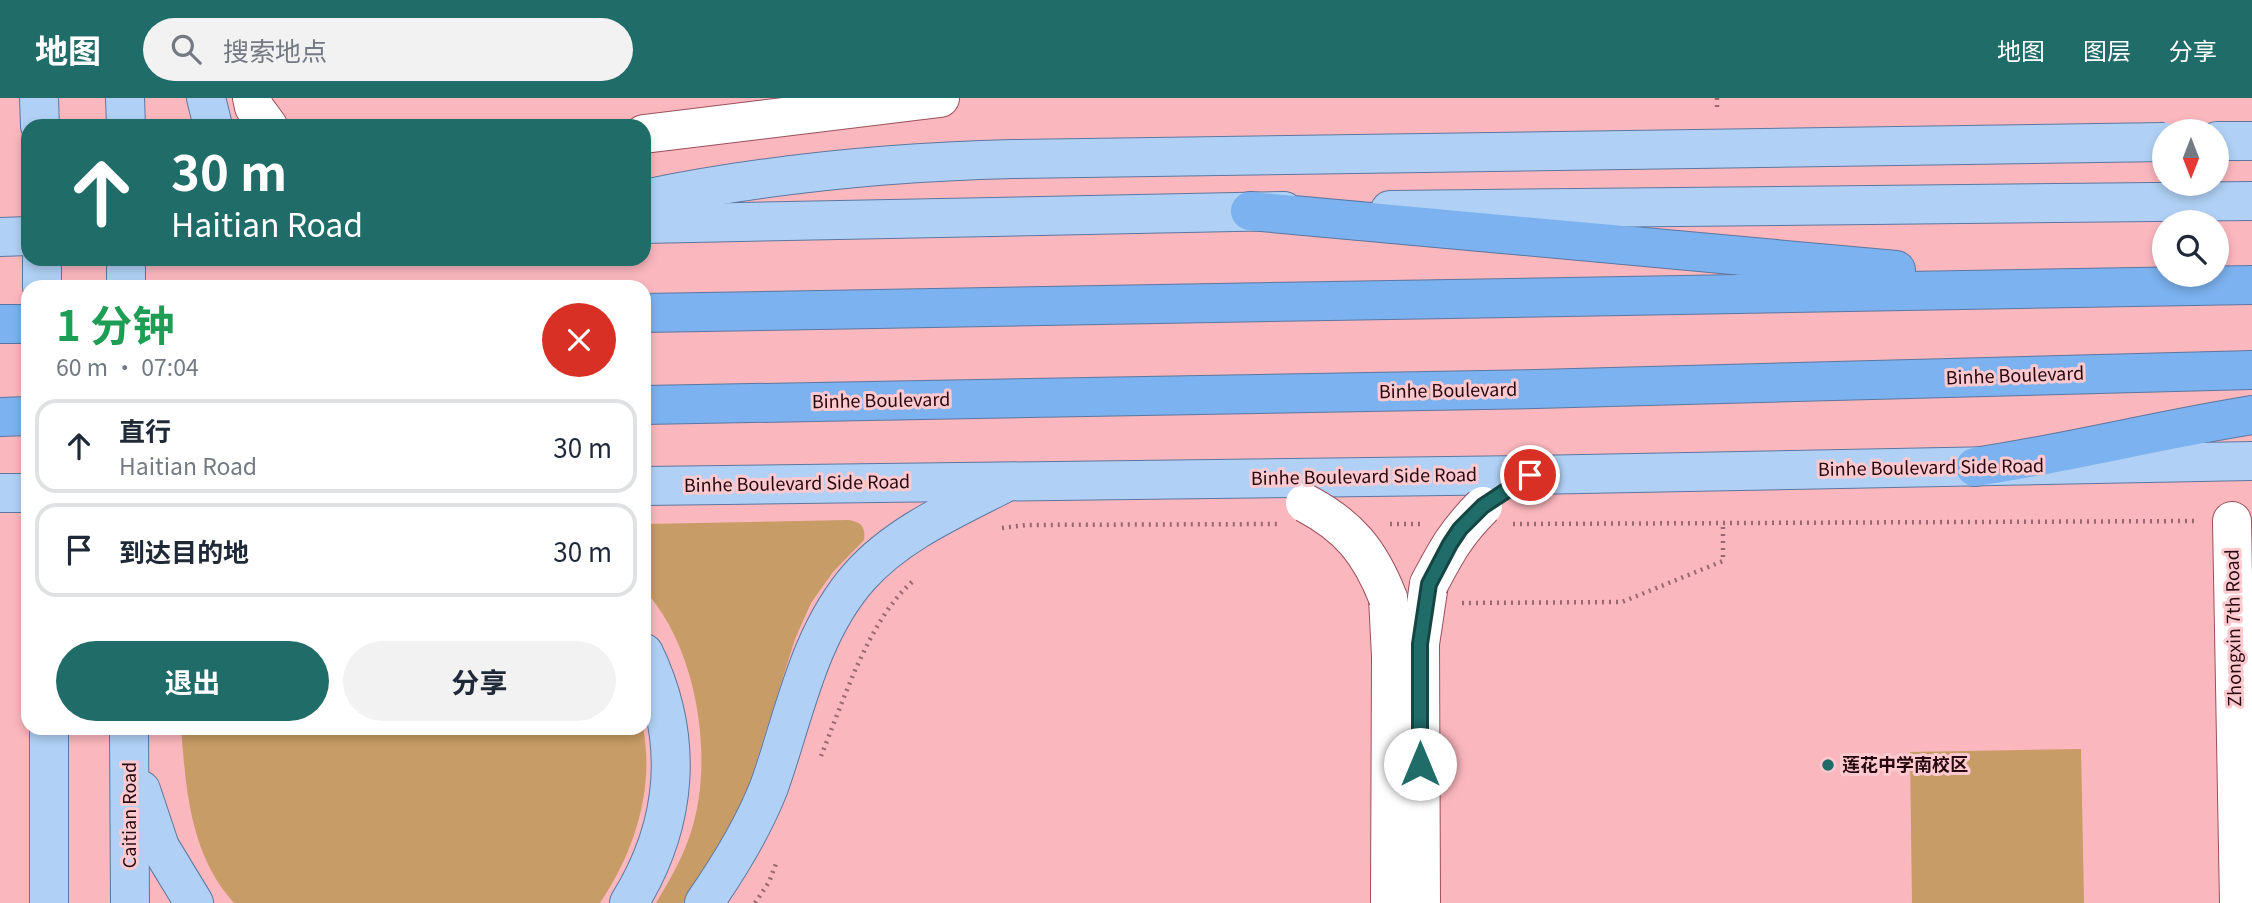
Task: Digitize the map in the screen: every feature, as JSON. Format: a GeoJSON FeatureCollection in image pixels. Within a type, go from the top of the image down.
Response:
{"type":"FeatureCollection","features":[{"type":"Feature","properties":{"kind":"highway"},"geometry":{"type":"LineString","coordinates":[[1250,211],[2115,288]]}},
{"type":"Feature","properties":{"kind":"highway"},"geometry":{"type":"LineString","coordinates":[[651,313],[2252,285]]}},
{"type":"Feature","properties":{"kind":"highway"},"geometry":{"type":"LineString","coordinates":[[0,324],[21,324]]}},
{"type":"Feature","properties":{"kind":"highway","name":"Binhe Boulevard"},"geometry":{"type":"LineString","coordinates":[[651,405],[1536,390],[2252,370]]}},
{"type":"Feature","properties":{"kind":"highway"},"geometry":{"type":"LineString","coordinates":[[1975,467],[2025,460],[2169,428],[2252,415]]}},
{"type":"Feature","properties":{"kind":"highway"},"geometry":{"type":"LineString","coordinates":[[0,416],[21,416]]}},
{"type":"Feature","properties":{"kind":"main road"},"geometry":{"type":"LineString","coordinates":[[39,98],[40,119]]}},
{"type":"Feature","properties":{"kind":"main road"},"geometry":{"type":"LineString","coordinates":[[125,98],[125,119]]}},
{"type":"Feature","properties":{"kind":"main road"},"geometry":{"type":"LineString","coordinates":[[206,98],[211,119]]}},
{"type":"Feature","properties":{"kind":"main road"},"geometry":{"type":"LineString","coordinates":[[2230,141],[2252,141]]}},
{"type":"Feature","properties":{"kind":"main road"},"geometry":{"type":"LineString","coordinates":[[651,198],[716,184],[800,173],[1013,159],[2152,142]]}},
{"type":"Feature","properties":{"kind":"main road"},"geometry":{"type":"LineString","coordinates":[[651,224],[1250,211],[2252,201]]}},
{"type":"Feature","properties":{"kind":"main road"},"geometry":{"type":"LineString","coordinates":[[0,237],[21,236]]}},
{"type":"Feature","properties":{"kind":"main road","name":"Binhe Boulevard Side Road"},"geometry":{"type":"LineString","coordinates":[[651,486],[1530,475],[2252,461]]}},
{"type":"Feature","properties":{"kind":"main road"},"geometry":{"type":"LineString","coordinates":[[704,903],[746,837],[768,789],[813,655],[831,618],[859,578],[896,544],[1007,481]]}},
{"type":"Feature","properties":{"kind":"main road"},"geometry":{"type":"LineString","coordinates":[[0,493],[21,492]]}},
{"type":"Feature","properties":{"kind":"main road"},"geometry":{"type":"LineString","coordinates":[[629,903],[647,874],[665,824],[672,782],[670,728],[657,679],[651,667]]}},
{"type":"Feature","properties":{"kind":"main road"},"geometry":{"type":"LineString","coordinates":[[49,735],[49,903]]}},
{"type":"Feature","properties":{"kind":"main road"},"geometry":{"type":"LineString","coordinates":[[130,742],[160,847],[194,903]]}},
{"type":"Feature","properties":{"kind":"main road","name":"Caitian Road"},"geometry":{"type":"LineString","coordinates":[[130,742],[130,903]]}},
{"type":"Feature","properties":{"kind":"street"},"geometry":{"type":"LineString","coordinates":[[252,98],[254,107],[263,119]]}},
{"type":"Feature","properties":{"kind":"street"},"geometry":{"type":"LineString","coordinates":[[651,133],[940,98]]}},
{"type":"Feature","properties":{"kind":"street"},"geometry":{"type":"LineString","coordinates":[[1420,903],[1420,644],[1427,594],[1450,544],[1460,529],[1483,506],[1530,475]]}},
{"type":"Feature","properties":{"kind":"street"},"geometry":{"type":"LineString","coordinates":[[1257,478],[1323,513],[1358,543],[1371,560],[1388,598],[1391,656],[1390,903]]}},
{"type":"Feature","properties":{"kind":"street","name":"Zhongxin 7th Road"},"geometry":{"type":"LineString","coordinates":[[2232,521],[2239,903]]}},
{"type":"Feature","properties":{"kind":"path"},"geometry":{"type":"LineString","coordinates":[[1427,594],[1622,603],[1723,561],[1723,524]]}},
{"type":"Feature","properties":{"kind":"shaded area"},"geometry":{"type":"Polygon","coordinates":[[[849,520],[862,526],[864,532],[864,540],[833,572],[811,603],[795,639],[734,825],[683,903],[656,903],[676,868],[691,832],[698,803],[701,738],[688,672],[677,641],[651,599],[651,524],[849,520]]]}},
{"type":"Feature","properties":{"kind":"shaded area"},"geometry":{"type":"Polygon","coordinates":[[[182,735],[644,735],[646,751],[644,797],[639,820],[623,863],[600,903],[234,903],[219,884],[199,842],[185,775],[182,735]]]}},
{"type":"Feature","properties":{"kind":"shaded area"},"geometry":{"type":"Polygon","coordinates":[[[2081,749],[2084,903],[1912,903],[1910,752],[2081,749]]]}},
{"type":"Feature","properties":{"kind":"place","name":"莲花中学南校区"},"geometry":{"type":"Point","coordinates":[1828,765]}},
{"type":"Feature","properties":{"kind":"route"},"geometry":{"type":"LineString","coordinates":[[1420,764],[1420,644],[1429,584],[1460,529],[1483,506],[1530,475]]}}]}
